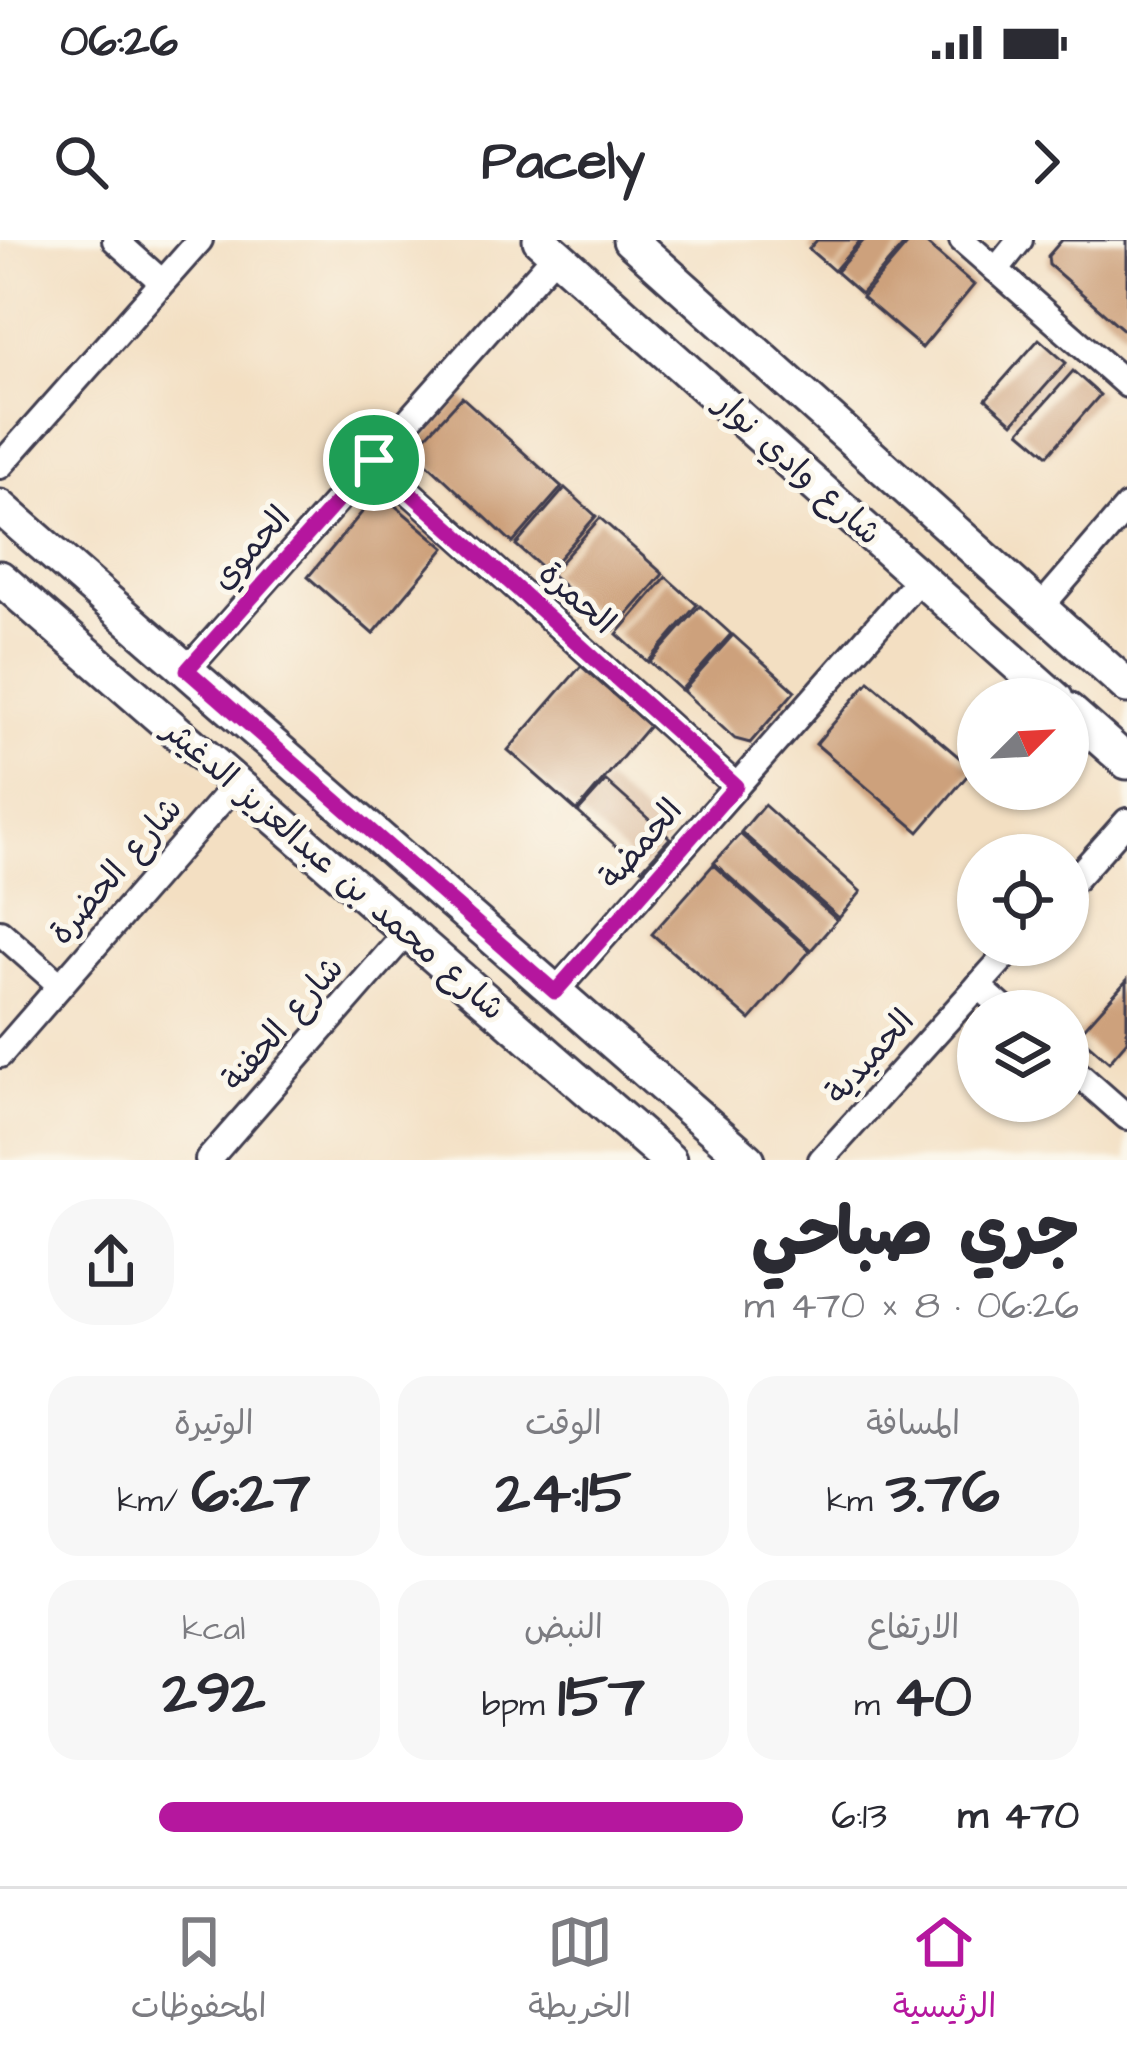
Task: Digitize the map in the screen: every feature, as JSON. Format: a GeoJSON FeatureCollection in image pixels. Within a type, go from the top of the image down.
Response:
{"type":"FeatureCollection","features":[{"type":"Feature","properties":{"kind":"street"},"geometry":{"type":"LineString","coordinates":[[115,240],[162,282]]}},
{"type":"Feature","properties":{"kind":"street"},"geometry":{"type":"LineString","coordinates":[[0,466],[200,240]]}},
{"type":"Feature","properties":{"kind":"street","name":"شارع وادي نوار"},"geometry":{"type":"LineString","coordinates":[[630,240],[1123,682]]}},
{"type":"Feature","properties":{"kind":"street"},"geometry":{"type":"LineString","coordinates":[[962,240],[1127,385]]}},
{"type":"Feature","properties":{"kind":"street"},"geometry":{"type":"LineString","coordinates":[[996,270],[1020,240]]}},
{"type":"Feature","properties":{"kind":"street","name":"شارع وادي نوار"},"geometry":{"type":"LineString","coordinates":[[548,247],[1032,678]]}},
{"type":"Feature","properties":{"kind":"street","name":"الحموي"},"geometry":{"type":"LineString","coordinates":[[187,670],[374,460],[548,247]]}},
{"type":"Feature","properties":{"kind":"street","name":"الحمرة"},"geometry":{"type":"LineString","coordinates":[[374,460],[736,786]]}},
{"type":"Feature","properties":{"kind":"street","name":"شارع محمد بن عبدالعزيز الدغيثر"},"geometry":{"type":"LineString","coordinates":[[0,507],[748,1160]]}},
{"type":"Feature","properties":{"kind":"street"},"geometry":{"type":"LineString","coordinates":[[1040,608],[1127,507]]}},
{"type":"Feature","properties":{"kind":"street","name":"شارع محمد بن عبدالعزيز الدغيثر"},"geometry":{"type":"LineString","coordinates":[[0,578],[669,1160]]}},
{"type":"Feature","properties":{"kind":"street","name":"الحمضة"},"geometry":{"type":"LineString","coordinates":[[555,992],[920,578]]}},
{"type":"Feature","properties":{"kind":"street"},"geometry":{"type":"LineString","coordinates":[[1089,706],[1123,682]]}},
{"type":"Feature","properties":{"kind":"street"},"geometry":{"type":"LineString","coordinates":[[1089,728],[1127,762]]}},
{"type":"Feature","properties":{"kind":"street","name":"شارع الحضرة"},"geometry":{"type":"LineString","coordinates":[[0,1054],[234,786]]}},
{"type":"Feature","properties":{"kind":"street"},"geometry":{"type":"LineString","coordinates":[[1089,863],[1127,821]]}},
{"type":"Feature","properties":{"kind":"street","name":"شارع الحفنة"},"geometry":{"type":"LineString","coordinates":[[216,1151],[407,931]]}},
{"type":"Feature","properties":{"kind":"street"},"geometry":{"type":"LineString","coordinates":[[0,932],[60,986]]}},
{"type":"Feature","properties":{"kind":"street","name":"الحميدية"},"geometry":{"type":"LineString","coordinates":[[821,1160],[997,966]]}},
{"type":"Feature","properties":{"kind":"street"},"geometry":{"type":"LineString","coordinates":[[978,986],[982,990]]}},
{"type":"Feature","properties":{"kind":"street"},"geometry":{"type":"LineString","coordinates":[[1089,1084],[1127,1117]]}},
{"type":"Feature","properties":{"kind":"street"},"geometry":{"type":"LineString","coordinates":[[216,1151],[244,1160]]}},
{"type":"Feature","properties":{"kind":"building"},"geometry":{"type":"Polygon","coordinates":[[[817,240],[861,240],[834,271],[809,249],[817,240]]]}},
{"type":"Feature","properties":{"kind":"building"},"geometry":{"type":"Polygon","coordinates":[[[864,240],[908,240],[861,294],[836,272],[864,240]]]}},
{"type":"Feature","properties":{"kind":"building"},"geometry":{"type":"Polygon","coordinates":[[[911,240],[922,240],[974,285],[922,348],[862,297],[911,240]]]}},
{"type":"Feature","properties":{"kind":"building"},"geometry":{"type":"Polygon","coordinates":[[[1062,240],[1127,240],[1127,333],[1049,265],[1048,256],[1062,240]]]}},
{"type":"Feature","properties":{"kind":"building"},"geometry":{"type":"Polygon","coordinates":[[[1039,339],[1066,363],[1013,423],[986,399],[1039,339]]]}},
{"type":"Feature","properties":{"kind":"building"},"geometry":{"type":"Polygon","coordinates":[[[1073,371],[1100,395],[1048,455],[1020,431],[1073,371]]]}},
{"type":"Feature","properties":{"kind":"building"},"geometry":{"type":"Polygon","coordinates":[[[462,397],[562,487],[513,543],[413,450],[462,397]]]}},
{"type":"Feature","properties":{"kind":"building"},"geometry":{"type":"Polygon","coordinates":[[[565,488],[596,516],[547,572],[516,545],[565,488]]]}},
{"type":"Feature","properties":{"kind":"building"},"geometry":{"type":"Polygon","coordinates":[[[379,492],[445,548],[373,634],[308,577],[379,492]]]}},
{"type":"Feature","properties":{"kind":"building"},"geometry":{"type":"Polygon","coordinates":[[[600,518],[663,574],[614,630],[550,574],[600,518]]]}},
{"type":"Feature","properties":{"kind":"building"},"geometry":{"type":"Polygon","coordinates":[[[666,577],[697,605],[648,662],[617,634],[666,577]]]}},
{"type":"Feature","properties":{"kind":"building"},"geometry":{"type":"Polygon","coordinates":[[[700,606],[731,634],[681,690],[650,662],[700,606]]]}},
{"type":"Feature","properties":{"kind":"building"},"geometry":{"type":"Polygon","coordinates":[[[733,635],[795,691],[750,743],[735,739],[683,691],[733,635]]]}},
{"type":"Feature","properties":{"kind":"building"},"geometry":{"type":"Polygon","coordinates":[[[581,666],[649,726],[577,811],[508,750],[581,666]]]}},
{"type":"Feature","properties":{"kind":"building"},"geometry":{"type":"Polygon","coordinates":[[[869,681],[957,755],[957,788],[919,832],[816,744],[869,681]]]}},
{"type":"Feature","properties":{"kind":"building"},"geometry":{"type":"Polygon","coordinates":[[[606,781],[670,838],[642,869],[578,812],[606,781]]]}},
{"type":"Feature","properties":{"kind":"building"},"geometry":{"type":"Polygon","coordinates":[[[764,805],[861,892],[839,918],[741,832],[764,805]]]}},
{"type":"Feature","properties":{"kind":"building"},"geometry":{"type":"Polygon","coordinates":[[[740,834],[837,920],[811,950],[714,863],[740,834]]]}},
{"type":"Feature","properties":{"kind":"building"},"geometry":{"type":"Polygon","coordinates":[[[713,865],[810,951],[750,1020],[652,934],[713,865]]]}},
{"type":"Feature","properties":{"kind":"building"},"geometry":{"type":"Polygon","coordinates":[[[1127,980],[1127,1041],[1109,1062],[1089,1045],[1089,1023],[1127,980]]]}},
{"type":"Feature","properties":{"kind":"route"},"geometry":{"type":"LineString","coordinates":[[374,460],[736,786],[555,992],[187,670],[374,460]]}}]}
